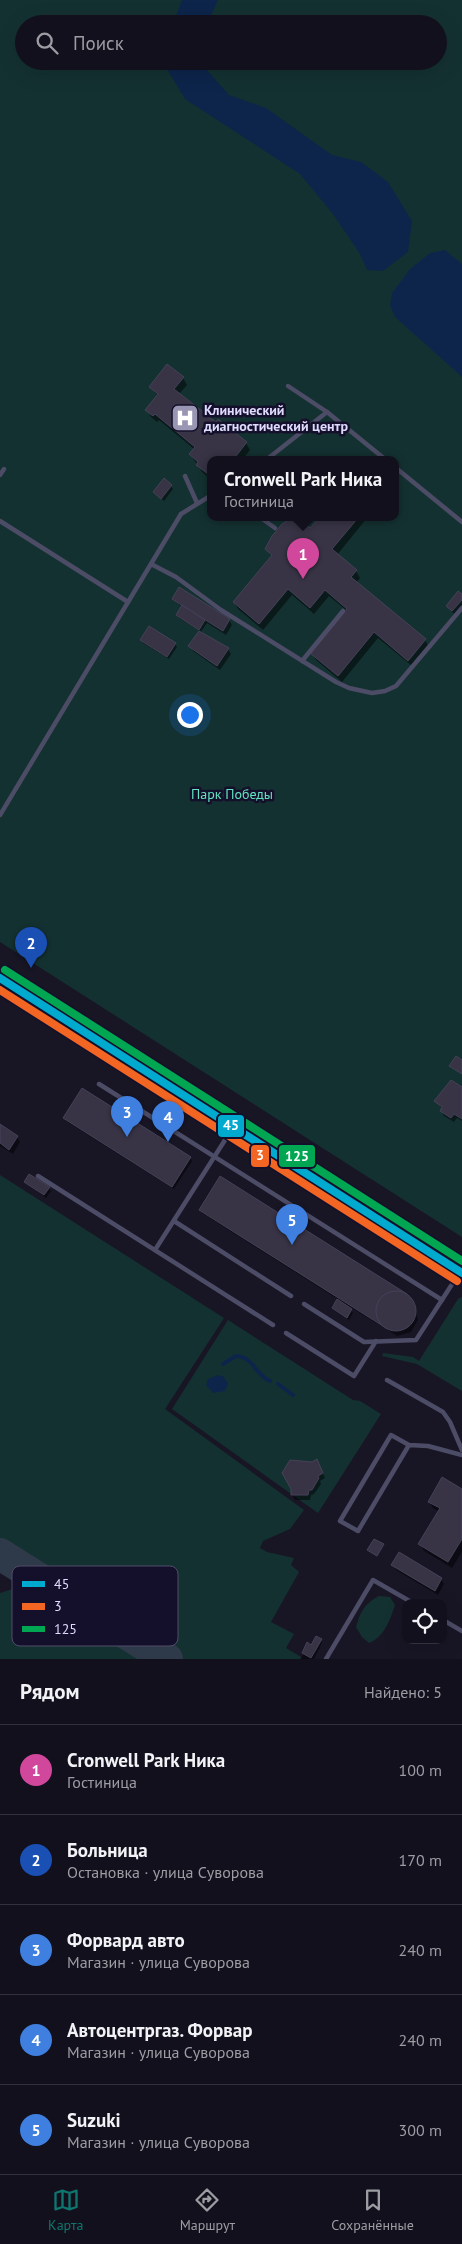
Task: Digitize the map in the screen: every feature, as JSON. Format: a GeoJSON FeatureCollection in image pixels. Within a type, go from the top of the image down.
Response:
{"type":"FeatureCollection","features":[{"type":"Feature","properties":{"kind":"main road"},"geometry":{"type":"LineString","coordinates":[[0,978],[461,1272]]}},
{"type":"Feature","properties":{"kind":"lane"},"geometry":{"type":"LineString","coordinates":[[288,386],[327,412],[381,456]]}},
{"type":"Feature","properties":{"kind":"lane"},"geometry":{"type":"LineString","coordinates":[[271,456],[327,412]]}},
{"type":"Feature","properties":{"kind":"lane"},"geometry":{"type":"LineString","coordinates":[[0,475],[4,469]]}},
{"type":"Feature","properties":{"kind":"lane"},"geometry":{"type":"LineString","coordinates":[[399,470],[462,522]]}},
{"type":"Feature","properties":{"kind":"lane"},"geometry":{"type":"LineString","coordinates":[[185,476],[197,503]]}},
{"type":"Feature","properties":{"kind":"lane"},"geometry":{"type":"LineString","coordinates":[[0,815],[181,514],[207,498]]}},
{"type":"Feature","properties":{"kind":"lane"},"geometry":{"type":"LineString","coordinates":[[0,521],[128,602]]}},
{"type":"Feature","properties":{"kind":"lane"},"geometry":{"type":"LineString","coordinates":[[265,521],[275,528]]}},
{"type":"Feature","properties":{"kind":"lane"},"geometry":{"type":"LineString","coordinates":[[151,564],[176,578],[221,610],[327,678],[349,688],[372,693],[385,691],[396,686],[462,608]]}},
{"type":"Feature","properties":{"kind":"lane"},"geometry":{"type":"LineString","coordinates":[[302,661],[343,611]]}},
{"type":"Feature","properties":{"kind":"lane"},"geometry":{"type":"LineString","coordinates":[[99,1084],[442,1300]]}},
{"type":"Feature","properties":{"kind":"lane"},"geometry":{"type":"LineString","coordinates":[[155,1250],[233,1128]]}},
{"type":"Feature","properties":{"kind":"lane"},"geometry":{"type":"LineString","coordinates":[[38,1176],[273,1325]]}},
{"type":"Feature","properties":{"kind":"lane"},"geometry":{"type":"LineString","coordinates":[[174,1222],[291,1296]]}},
{"type":"Feature","properties":{"kind":"lane"},"geometry":{"type":"LineString","coordinates":[[304,1304],[364,1342],[416,1340],[461,1272]]}},
{"type":"Feature","properties":{"kind":"lane"},"geometry":{"type":"LineString","coordinates":[[286,1333],[354,1376],[376,1341]]}},
{"type":"Feature","properties":{"kind":"lane"},"geometry":{"type":"LineString","coordinates":[[387,1380],[443,1412],[450,1422],[462,1450]]}},
{"type":"Feature","properties":{"kind":"lane"},"geometry":{"type":"LineString","coordinates":[[409,1445],[358,1531],[340,1521],[391,1435],[409,1445],[428,1446],[462,1455]]}},
{"type":"Feature","properties":{"kind":"lane"},"geometry":{"type":"LineString","coordinates":[[326,1659],[373,1580],[406,1599]]}},
{"type":"Feature","properties":{"kind":"lane"},"geometry":{"type":"LineString","coordinates":[[447,1622],[462,1631]]}},
{"type":"Feature","properties":{"kind":"green space","name":"Парк Победы"},"geometry":{"type":"Polygon","coordinates":[[[0,0],[462,0],[462,1237],[0,942],[0,0]]]}},
{"type":"Feature","properties":{"kind":"green space"},"geometry":{"type":"Polygon","coordinates":[[[0,1175],[224,1318],[165,1409],[304,1510],[290,1529],[263,1541],[260,1548],[267,1552],[294,1558],[291,1565],[299,1572],[271,1622],[294,1634],[286,1648],[301,1657],[300,1659],[181,1659],[160,1646],[178,1646],[178,1566],[29,1566],[0,1548],[0,1175]]]}},
{"type":"Feature","properties":{"kind":"green space"},"geometry":{"type":"Polygon","coordinates":[[[462,1297],[462,1391],[417,1364],[382,1356],[383,1353],[413,1357],[419,1361],[458,1299],[462,1297]]]}},
{"type":"Feature","properties":{"kind":"green space"},"geometry":{"type":"Polygon","coordinates":[[[228,1320],[353,1400],[360,1401],[381,1414],[318,1513],[172,1409],[228,1320]]]}},
{"type":"Feature","properties":{"kind":"green space"},"geometry":{"type":"Polygon","coordinates":[[[12,1589],[12,1646],[129,1646],[149,1659],[0,1659],[0,1593],[12,1589]]]}},
{"type":"Feature","properties":{"kind":"green space"},"geometry":{"type":"Polygon","coordinates":[[[379,1596],[390,1597],[395,1605],[389,1622],[379,1637],[369,1643],[362,1637],[356,1627],[364,1608],[379,1596]]]}},
{"type":"Feature","properties":{"kind":"water"},"geometry":{"type":"Polygon","coordinates":[[[182,0],[218,0],[211,15],[176,15],[182,0]]]}},
{"type":"Feature","properties":{"kind":"water"},"geometry":{"type":"Polygon","coordinates":[[[168,70],[207,70],[229,95],[266,108],[332,155],[361,162],[388,182],[412,221],[408,252],[383,271],[367,270],[360,254],[333,214],[300,174],[185,99],[168,70]]]}},
{"type":"Feature","properties":{"kind":"water"},"geometry":{"type":"Polygon","coordinates":[[[445,250],[462,264],[462,377],[395,317],[390,305],[392,293],[410,269],[430,253],[445,250]]]}},
{"type":"Feature","properties":{"kind":"water"},"geometry":{"type":"Polygon","coordinates":[[[218,1375],[224,1377],[228,1384],[225,1391],[213,1393],[206,1385],[208,1379],[218,1375]]]}},
{"type":"Feature","properties":{"kind":"building","name":"Клинический диагностический центр"},"geometry":{"type":"Polygon","coordinates":[[[167,364],[184,377],[174,389],[216,422],[218,419],[247,442],[236,456],[207,456],[207,473],[196,465],[198,462],[189,454],[195,447],[155,414],[153,416],[145,410],[158,394],[149,387],[167,364]]]}},
{"type":"Feature","properties":{"kind":"building"},"geometry":{"type":"Polygon","coordinates":[[[164,478],[172,485],[161,499],[153,492],[164,478]]]}},
{"type":"Feature","properties":{"kind":"building"},"geometry":{"type":"Polygon","coordinates":[[[287,521],[301,521],[310,528],[316,521],[355,521],[332,549],[357,570],[351,577],[426,639],[408,661],[374,632],[338,676],[310,653],[347,609],[325,590],[310,608],[288,589],[259,624],[233,602],[272,555],[265,549],[272,536],[287,521]]]}},
{"type":"Feature","properties":{"kind":"building"},"geometry":{"type":"Polygon","coordinates":[[[179,587],[230,619],[223,631],[172,599],[179,587]]]}},
{"type":"Feature","properties":{"kind":"building"},"geometry":{"type":"Polygon","coordinates":[[[458,591],[462,594],[462,600],[452,611],[446,606],[458,591]]]}},
{"type":"Feature","properties":{"kind":"building"},"geometry":{"type":"Polygon","coordinates":[[[182,605],[205,620],[199,630],[176,615],[182,605]]]}},
{"type":"Feature","properties":{"kind":"building"},"geometry":{"type":"Polygon","coordinates":[[[149,626],[176,643],[167,657],[140,640],[149,626]]]}},
{"type":"Feature","properties":{"kind":"building"},"geometry":{"type":"Polygon","coordinates":[[[199,631],[229,648],[217,666],[188,646],[199,631]]]}},
{"type":"Feature","properties":{"kind":"building"},"geometry":{"type":"Polygon","coordinates":[[[456,1056],[462,1060],[462,1074],[449,1066],[456,1056]]]}},
{"type":"Feature","properties":{"kind":"building"},"geometry":{"type":"Polygon","coordinates":[[[451,1080],[462,1087],[462,1119],[454,1114],[451,1118],[440,1111],[442,1107],[434,1101],[451,1080]]]}},
{"type":"Feature","properties":{"kind":"building"},"geometry":{"type":"Polygon","coordinates":[[[82,1088],[191,1157],[172,1187],[63,1118],[82,1088]]]}},
{"type":"Feature","properties":{"kind":"building"},"geometry":{"type":"Polygon","coordinates":[[[0,1124],[18,1136],[9,1150],[0,1143],[0,1124]]]}},
{"type":"Feature","properties":{"kind":"building"},"geometry":{"type":"Polygon","coordinates":[[[29,1174],[50,1187],[44,1195],[24,1182],[29,1174]]]}},
{"type":"Feature","properties":{"kind":"building"},"geometry":{"type":"Polygon","coordinates":[[[220,1176],[407,1294],[392,1292],[380,1301],[377,1316],[386,1328],[199,1210],[220,1176]]]}},
{"type":"Feature","properties":{"kind":"building"},"geometry":{"type":"Polygon","coordinates":[[[396,1291],[410,1297],[416,1311],[410,1325],[396,1331],[382,1325],[376,1311],[382,1297],[396,1291]]]}},
{"type":"Feature","properties":{"kind":"building"},"geometry":{"type":"Polygon","coordinates":[[[337,1299],[352,1309],[347,1318],[332,1308],[337,1299]]]}},
{"type":"Feature","properties":{"kind":"building"},"geometry":{"type":"Polygon","coordinates":[[[317,1459],[323,1473],[318,1476],[319,1478],[312,1490],[309,1490],[308,1495],[291,1495],[291,1489],[282,1473],[290,1460],[312,1462],[317,1459]]]}},
{"type":"Feature","properties":{"kind":"building"},"geometry":{"type":"Polygon","coordinates":[[[442,1477],[462,1489],[462,1539],[448,1562],[418,1544],[440,1508],[428,1502],[442,1477]]]}},
{"type":"Feature","properties":{"kind":"building"},"geometry":{"type":"Polygon","coordinates":[[[374,1539],[384,1544],[377,1556],[367,1550],[374,1539]]]}},
{"type":"Feature","properties":{"kind":"building"},"geometry":{"type":"Polygon","coordinates":[[[399,1552],[442,1578],[435,1591],[391,1565],[399,1552]]]}},
{"type":"Feature","properties":{"kind":"building"},"geometry":{"type":"Polygon","coordinates":[[[316,1636],[322,1639],[311,1658],[302,1653],[307,1642],[311,1645],[316,1636]]]}},
{"type":"Feature","properties":{"kind":"waterway"},"geometry":{"type":"LineString","coordinates":[[223,1364],[236,1356],[242,1357],[247,1359],[261,1375],[270,1381]]}},
{"type":"Feature","properties":{"kind":"waterway"},"geometry":{"type":"LineString","coordinates":[[278,1384],[293,1395]]}},
{"type":"Feature","properties":{"kind":"taxiway"},"geometry":{"type":"LineString","coordinates":[[0,1554],[19,1566]]}},
{"type":"Feature","properties":{"kind":"taxiway"},"geometry":{"type":"LineString","coordinates":[[146,1646],[167,1659]]}},
{"type":"Feature","properties":{"kind":"transit line","name":"125"},"geometry":{"type":"LineString","coordinates":[[5,970],[462,1261]]}},
{"type":"Feature","properties":{"kind":"transit line","name":"45"},"geometry":{"type":"LineString","coordinates":[[0,978],[462,1273]]}},
{"type":"Feature","properties":{"kind":"transit line","name":"3"},"geometry":{"type":"LineString","coordinates":[[0,990],[457,1281]]}},
{"type":"Feature","properties":{"kind":"place","name":"Клинический диагностический центр"},"geometry":{"type":"Point","coordinates":[185,418]}},
{"type":"Feature","properties":{"kind":"place","name":"Cronwell Park Ника"},"geometry":{"type":"Point","coordinates":[303,579]}},
{"type":"Feature","properties":{"kind":"place","name":"Больница"},"geometry":{"type":"Point","coordinates":[31,968]}},
{"type":"Feature","properties":{"kind":"place","name":"Форвард авто"},"geometry":{"type":"Point","coordinates":[127,1137]}},
{"type":"Feature","properties":{"kind":"place","name":"Автоцентргаз. Форвар"},"geometry":{"type":"Point","coordinates":[168,1142]}},
{"type":"Feature","properties":{"kind":"place","name":"Suzuki"},"geometry":{"type":"Point","coordinates":[292,1245]}}]}
